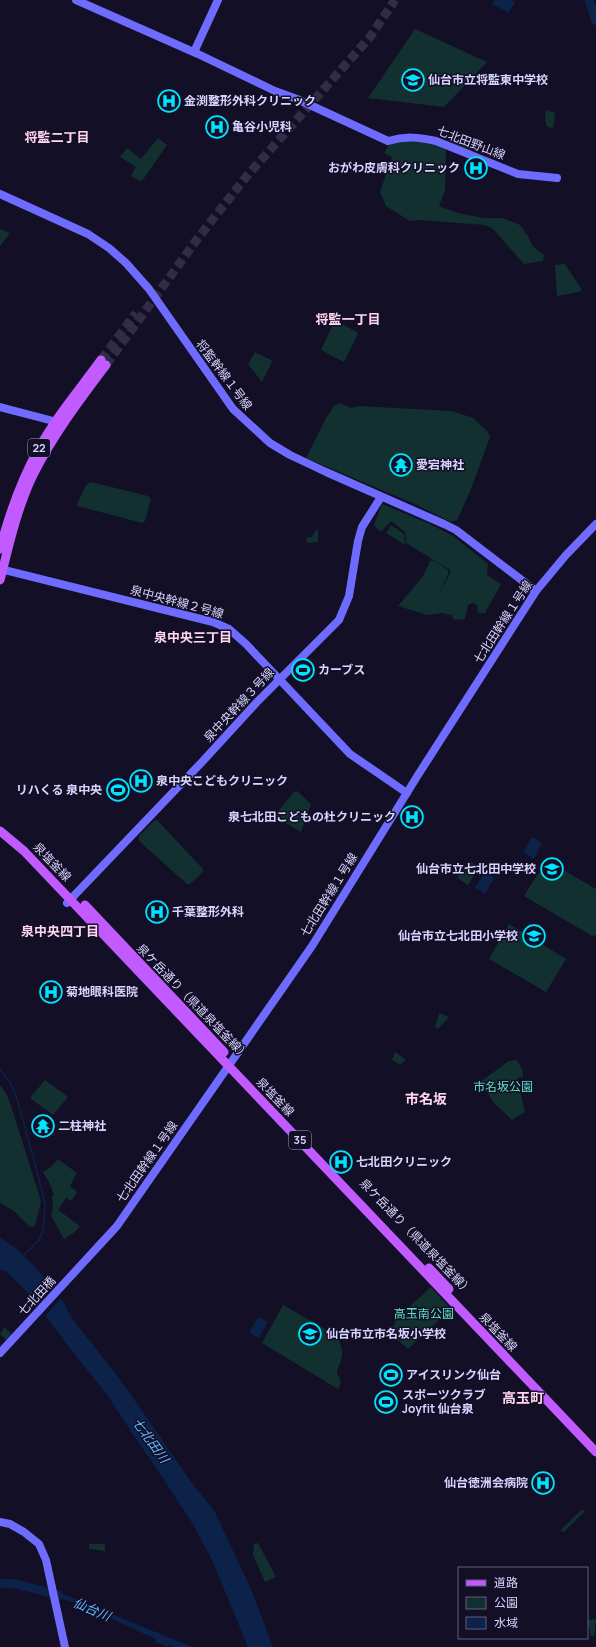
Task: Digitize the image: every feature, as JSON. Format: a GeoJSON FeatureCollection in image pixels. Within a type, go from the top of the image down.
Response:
{"type":"FeatureCollection","features":[{"type":"Feature","properties":{"kind":"main road","name":"22"},"geometry":{"type":"LineString","coordinates":[[0,549],[7,522],[38,449],[104,363]]}},
{"type":"Feature","properties":{"kind":"main road","name":"22"},"geometry":{"type":"LineString","coordinates":[[0,580],[1,570],[20,507],[59,422]]}},
{"type":"Feature","properties":{"kind":"main road","name":"35"},"geometry":{"type":"LineString","coordinates":[[0,824],[26,844],[70,899]]}},
{"type":"Feature","properties":{"kind":"main road","name":"泉塩釜線"},"geometry":{"type":"LineString","coordinates":[[0,831],[24,851],[231,1063],[596,1452]]}},
{"type":"Feature","properties":{"kind":"main road","name":"泉ケ岳通り（県道泉塩釜線）"},"geometry":{"type":"LineString","coordinates":[[231,1063],[596,1444]]}},
{"type":"Feature","properties":{"kind":"street","name":"七北田野山線"},"geometry":{"type":"LineString","coordinates":[[76,0],[194,52],[388,141],[402,137],[422,138],[436,141],[518,174],[557,178]]}},
{"type":"Feature","properties":{"kind":"street"},"geometry":{"type":"LineString","coordinates":[[194,52],[218,0]]}},
{"type":"Feature","properties":{"kind":"street","name":"将監幹線１号線"},"geometry":{"type":"LineString","coordinates":[[0,194],[88,234],[109,248],[126,263],[149,289],[232,409],[270,443],[290,455],[456,530],[536,591]]}},
{"type":"Feature","properties":{"kind":"street"},"geometry":{"type":"LineString","coordinates":[[0,407],[59,422]]}},
{"type":"Feature","properties":{"kind":"street","name":"泉中央幹線３号線"},"geometry":{"type":"LineString","coordinates":[[70,899],[202,762],[279,679],[339,620],[349,596],[358,541],[362,527],[381,497]]}},
{"type":"Feature","properties":{"kind":"street","name":"七北田幹線１号線"},"geometry":{"type":"LineString","coordinates":[[74,1274],[117,1226],[312,946],[407,793],[536,591],[566,555],[596,524]]}},
{"type":"Feature","properties":{"kind":"street","name":"泉中央幹線２号線"},"geometry":{"type":"LineString","coordinates":[[1,570],[213,622],[229,629],[350,754],[407,793]]}},
{"type":"Feature","properties":{"kind":"street","name":"七北田橋"},"geometry":{"type":"LineString","coordinates":[[0,1352],[74,1274]]}},
{"type":"Feature","properties":{"kind":"street"},"geometry":{"type":"LineString","coordinates":[[0,1522],[10,1524],[24,1532],[39,1544],[46,1560],[65,1647]]}},
{"type":"Feature","properties":{"kind":"green space"},"geometry":{"type":"Polygon","coordinates":[[[415,29],[487,62],[444,107],[368,98],[415,29]]]}},
{"type":"Feature","properties":{"kind":"green space"},"geometry":{"type":"Polygon","coordinates":[[[546,110],[555,113],[553,128],[547,127],[545,120],[546,110]]]}},
{"type":"Feature","properties":{"kind":"green space"},"geometry":{"type":"Polygon","coordinates":[[[456,137],[474,145],[471,152],[452,143],[456,137]]]}},
{"type":"Feature","properties":{"kind":"green space"},"geometry":{"type":"Polygon","coordinates":[[[158,138],[167,145],[142,181],[131,176],[136,167],[120,157],[127,148],[141,159],[158,138]]]}},
{"type":"Feature","properties":{"kind":"green space"},"geometry":{"type":"Polygon","coordinates":[[[421,140],[446,147],[445,190],[439,206],[458,213],[484,218],[502,218],[520,225],[528,236],[533,247],[544,255],[543,261],[524,264],[493,229],[485,225],[420,220],[410,221],[386,206],[380,192],[392,157],[384,153],[389,144],[402,141],[421,140]]]}},
{"type":"Feature","properties":{"kind":"green space"},"geometry":{"type":"Polygon","coordinates":[[[0,229],[10,233],[0,246],[0,229]]]}},
{"type":"Feature","properties":{"kind":"green space"},"geometry":{"type":"Polygon","coordinates":[[[565,264],[582,290],[579,292],[557,296],[555,265],[565,264]]]}},
{"type":"Feature","properties":{"kind":"green space"},"geometry":{"type":"Polygon","coordinates":[[[336,321],[357,332],[358,334],[344,362],[321,350],[334,322],[336,321]]]}},
{"type":"Feature","properties":{"kind":"green space"},"geometry":{"type":"Polygon","coordinates":[[[255,352],[271,360],[272,362],[262,382],[248,364],[255,352]]]}},
{"type":"Feature","properties":{"kind":"green space","name":"愛宕神社"},"geometry":{"type":"Polygon","coordinates":[[[340,403],[351,408],[358,406],[452,411],[473,418],[488,432],[490,437],[471,489],[457,520],[451,522],[417,505],[306,458],[326,418],[335,405],[340,403]]]}},
{"type":"Feature","properties":{"kind":"green space"},"geometry":{"type":"Polygon","coordinates":[[[91,482],[148,496],[151,499],[145,521],[142,523],[78,506],[77,504],[86,485],[91,482]]]}},
{"type":"Feature","properties":{"kind":"green space"},"geometry":{"type":"Polygon","coordinates":[[[382,504],[430,524],[453,536],[488,564],[487,575],[501,584],[485,613],[478,613],[477,605],[473,603],[468,605],[465,619],[454,620],[451,614],[442,613],[427,615],[398,606],[423,576],[430,561],[435,561],[448,570],[448,575],[439,593],[449,576],[450,570],[406,543],[405,532],[391,521],[381,532],[374,525],[382,504]]]}},
{"type":"Feature","properties":{"kind":"green space"},"geometry":{"type":"Polygon","coordinates":[[[391,525],[404,534],[405,545],[386,533],[391,525]]]}},
{"type":"Feature","properties":{"kind":"green space"},"geometry":{"type":"Polygon","coordinates":[[[316,530],[318,530],[318,542],[308,543],[306,540],[307,537],[311,538],[316,530]]]}},
{"type":"Feature","properties":{"kind":"green space"},"geometry":{"type":"Polygon","coordinates":[[[297,791],[311,804],[301,832],[274,816],[294,792],[297,791]]]}},
{"type":"Feature","properties":{"kind":"green space"},"geometry":{"type":"Polygon","coordinates":[[[157,820],[203,869],[203,872],[190,884],[187,884],[139,841],[139,836],[154,821],[157,820]]]}},
{"type":"Feature","properties":{"kind":"green space"},"geometry":{"type":"Polygon","coordinates":[[[469,861],[479,867],[468,885],[457,878],[469,861]]]}},
{"type":"Feature","properties":{"kind":"green space"},"geometry":{"type":"Polygon","coordinates":[[[551,863],[596,889],[596,935],[592,936],[524,896],[537,875],[551,863]]]}},
{"type":"Feature","properties":{"kind":"green space"},"geometry":{"type":"Polygon","coordinates":[[[509,924],[566,959],[546,992],[489,959],[509,924]]]}},
{"type":"Feature","properties":{"kind":"green space"},"geometry":{"type":"Polygon","coordinates":[[[439,1013],[449,1017],[438,1029],[435,1027],[439,1013]]]}},
{"type":"Feature","properties":{"kind":"green space"},"geometry":{"type":"Polygon","coordinates":[[[395,1052],[406,1060],[400,1065],[392,1060],[395,1052]]]}},
{"type":"Feature","properties":{"kind":"green space","name":"市名坂公園"},"geometry":{"type":"Polygon","coordinates":[[[517,1060],[523,1071],[523,1077],[517,1078],[525,1112],[512,1120],[495,1104],[480,1082],[509,1061],[517,1060]]]}},
{"type":"Feature","properties":{"kind":"green space"},"geometry":{"type":"Polygon","coordinates":[[[45,1080],[68,1097],[53,1115],[30,1098],[45,1080]]]}},
{"type":"Feature","properties":{"kind":"green space"},"geometry":{"type":"Polygon","coordinates":[[[0,1085],[7,1095],[41,1201],[35,1226],[30,1227],[14,1211],[0,1203],[0,1085]]]}},
{"type":"Feature","properties":{"kind":"green space"},"geometry":{"type":"Polygon","coordinates":[[[58,1159],[77,1173],[70,1186],[77,1192],[71,1201],[66,1198],[58,1210],[80,1226],[75,1232],[64,1239],[51,1216],[53,1208],[52,1196],[54,1195],[43,1172],[52,1166],[58,1159]]]}},
{"type":"Feature","properties":{"kind":"green space","name":"高玉南公園"},"geometry":{"type":"Polygon","coordinates":[[[431,1287],[451,1309],[408,1349],[390,1333],[397,1318],[431,1287]]]}},
{"type":"Feature","properties":{"kind":"green space"},"geometry":{"type":"Polygon","coordinates":[[[283,1305],[334,1334],[338,1340],[342,1353],[337,1371],[341,1382],[338,1389],[262,1343],[283,1305]]]}},
{"type":"Feature","properties":{"kind":"green space"},"geometry":{"type":"Polygon","coordinates":[[[4,1327],[12,1334],[6,1340],[0,1334],[4,1327]]]}},
{"type":"Feature","properties":{"kind":"green space"},"geometry":{"type":"Polygon","coordinates":[[[581,1510],[584,1510],[584,1512],[564,1532],[561,1531],[561,1530],[581,1510]]]}},
{"type":"Feature","properties":{"kind":"green space"},"geometry":{"type":"Polygon","coordinates":[[[258,1543],[276,1577],[265,1582],[253,1555],[254,1544],[258,1543]]]}},
{"type":"Feature","properties":{"kind":"green space"},"geometry":{"type":"Polygon","coordinates":[[[89,1544],[105,1544],[105,1551],[89,1549],[89,1544]]]}},
{"type":"Feature","properties":{"kind":"green space"},"geometry":{"type":"Polygon","coordinates":[[[596,1619],[594,1636],[591,1636],[588,1620],[596,1619]]]}},
{"type":"Feature","properties":{"kind":"water"},"geometry":{"type":"Polygon","coordinates":[[[494,0],[511,0],[515,2],[509,13],[492,4],[494,0]]]}},
{"type":"Feature","properties":{"kind":"water"},"geometry":{"type":"Polygon","coordinates":[[[532,837],[542,843],[534,859],[523,852],[532,837]]]}},
{"type":"Feature","properties":{"kind":"water"},"geometry":{"type":"Polygon","coordinates":[[[484,873],[494,878],[485,894],[475,888],[484,873]]]}},
{"type":"Feature","properties":{"kind":"water","name":"七北田川"},"geometry":{"type":"Polygon","coordinates":[[[0,1237],[18,1250],[37,1269],[63,1301],[71,1317],[122,1382],[194,1486],[214,1510],[251,1589],[273,1647],[248,1647],[212,1560],[194,1526],[155,1466],[108,1396],[31,1296],[6,1271],[0,1269],[0,1237]]]}},
{"type":"Feature","properties":{"kind":"water"},"geometry":{"type":"Polygon","coordinates":[[[258,1317],[268,1322],[259,1338],[249,1333],[258,1317]]]}},
{"type":"Feature","properties":{"kind":"water","name":"仙台川"},"geometry":{"type":"Polygon","coordinates":[[[56,1591],[192,1647],[172,1647],[168,1645],[167,1647],[156,1642],[156,1639],[107,1616],[57,1597],[56,1591]]]}},
{"type":"Feature","properties":{"kind":"pier"},"geometry":{"type":"Polygon","coordinates":[[[53,1286],[62,1297],[44,1317],[35,1305],[53,1286]]]}},
{"type":"Feature","properties":{"kind":"waterway"},"geometry":{"type":"LineString","coordinates":[[589,0],[596,21]]}},
{"type":"Feature","properties":{"kind":"waterway"},"geometry":{"type":"LineString","coordinates":[[0,1070],[10,1082],[17,1099],[45,1204],[43,1231],[39,1240],[23,1256]]}},
{"type":"Feature","properties":{"kind":"waterway","name":"仙台川"},"geometry":{"type":"LineString","coordinates":[[0,1583],[16,1584],[59,1595]]}},
{"type":"Feature","properties":{"kind":"tunnel"},"geometry":{"type":"LineString","coordinates":[[106,365],[198,238],[246,177],[370,37],[395,0]]}},
{"type":"Feature","properties":{"kind":"tunnel"},"geometry":{"type":"LineString","coordinates":[[101,360],[136,313]]}},
{"type":"Feature","properties":{"kind":"place","name":"仙台市立将監東中学校"},"geometry":{"type":"Point","coordinates":[413,80]}},
{"type":"Feature","properties":{"kind":"place","name":"金渕整形外科クリニック"},"geometry":{"type":"Point","coordinates":[169,101]}},
{"type":"Feature","properties":{"kind":"place","name":"亀谷小児科"},"geometry":{"type":"Point","coordinates":[217,127]}},
{"type":"Feature","properties":{"kind":"place","name":"おがわ皮膚科クリニック"},"geometry":{"type":"Point","coordinates":[476,168]}},
{"type":"Feature","properties":{"kind":"place","name":"愛宕神社"},"geometry":{"type":"Point","coordinates":[401,465]}},
{"type":"Feature","properties":{"kind":"place","name":"カーブス"},"geometry":{"type":"Point","coordinates":[303,670]}},
{"type":"Feature","properties":{"kind":"place","name":"泉中央こどもクリニック"},"geometry":{"type":"Point","coordinates":[141,781]}},
{"type":"Feature","properties":{"kind":"place","name":"リハくる 泉中央"},"geometry":{"type":"Point","coordinates":[118,790]}},
{"type":"Feature","properties":{"kind":"place","name":"泉七北田こどもの杜クリニック"},"geometry":{"type":"Point","coordinates":[412,817]}},
{"type":"Feature","properties":{"kind":"place","name":"仙台市立七北田中学校"},"geometry":{"type":"Point","coordinates":[552,869]}},
{"type":"Feature","properties":{"kind":"place","name":"千葉整形外科"},"geometry":{"type":"Point","coordinates":[157,912]}},
{"type":"Feature","properties":{"kind":"place","name":"仙台市立七北田小学校"},"geometry":{"type":"Point","coordinates":[534,936]}},
{"type":"Feature","properties":{"kind":"place","name":"菊地眼科医院"},"geometry":{"type":"Point","coordinates":[51,992]}},
{"type":"Feature","properties":{"kind":"place","name":"二柱神社"},"geometry":{"type":"Point","coordinates":[43,1126]}},
{"type":"Feature","properties":{"kind":"place","name":"七北田クリニック"},"geometry":{"type":"Point","coordinates":[341,1162]}},
{"type":"Feature","properties":{"kind":"place","name":"仙台市立市名坂小学校"},"geometry":{"type":"Point","coordinates":[310,1334]}},
{"type":"Feature","properties":{"kind":"place","name":"アイスリンク仙台"},"geometry":{"type":"Point","coordinates":[391,1375]}},
{"type":"Feature","properties":{"kind":"place","name":"スポーツクラブ Joyfit 仙台泉"},"geometry":{"type":"Point","coordinates":[386,1402]}},
{"type":"Feature","properties":{"kind":"place","name":"仙台徳洲会病院"},"geometry":{"type":"Point","coordinates":[543,1483]}},
{"type":"Feature","properties":{"kind":"district","name":"将監二丁目"},"geometry":{"type":"Point","coordinates":[57,137]}},
{"type":"Feature","properties":{"kind":"district","name":"将監一丁目"},"geometry":{"type":"Point","coordinates":[348,319]}},
{"type":"Feature","properties":{"kind":"district","name":"泉中央三丁目"},"geometry":{"type":"Point","coordinates":[193,637]}},
{"type":"Feature","properties":{"kind":"district","name":"泉中央四丁目"},"geometry":{"type":"Point","coordinates":[60,931]}},
{"type":"Feature","properties":{"kind":"district","name":"市名坂"},"geometry":{"type":"Point","coordinates":[426,1099]}},
{"type":"Feature","properties":{"kind":"district","name":"高玉町"},"geometry":{"type":"Point","coordinates":[523,1398]}}]}
